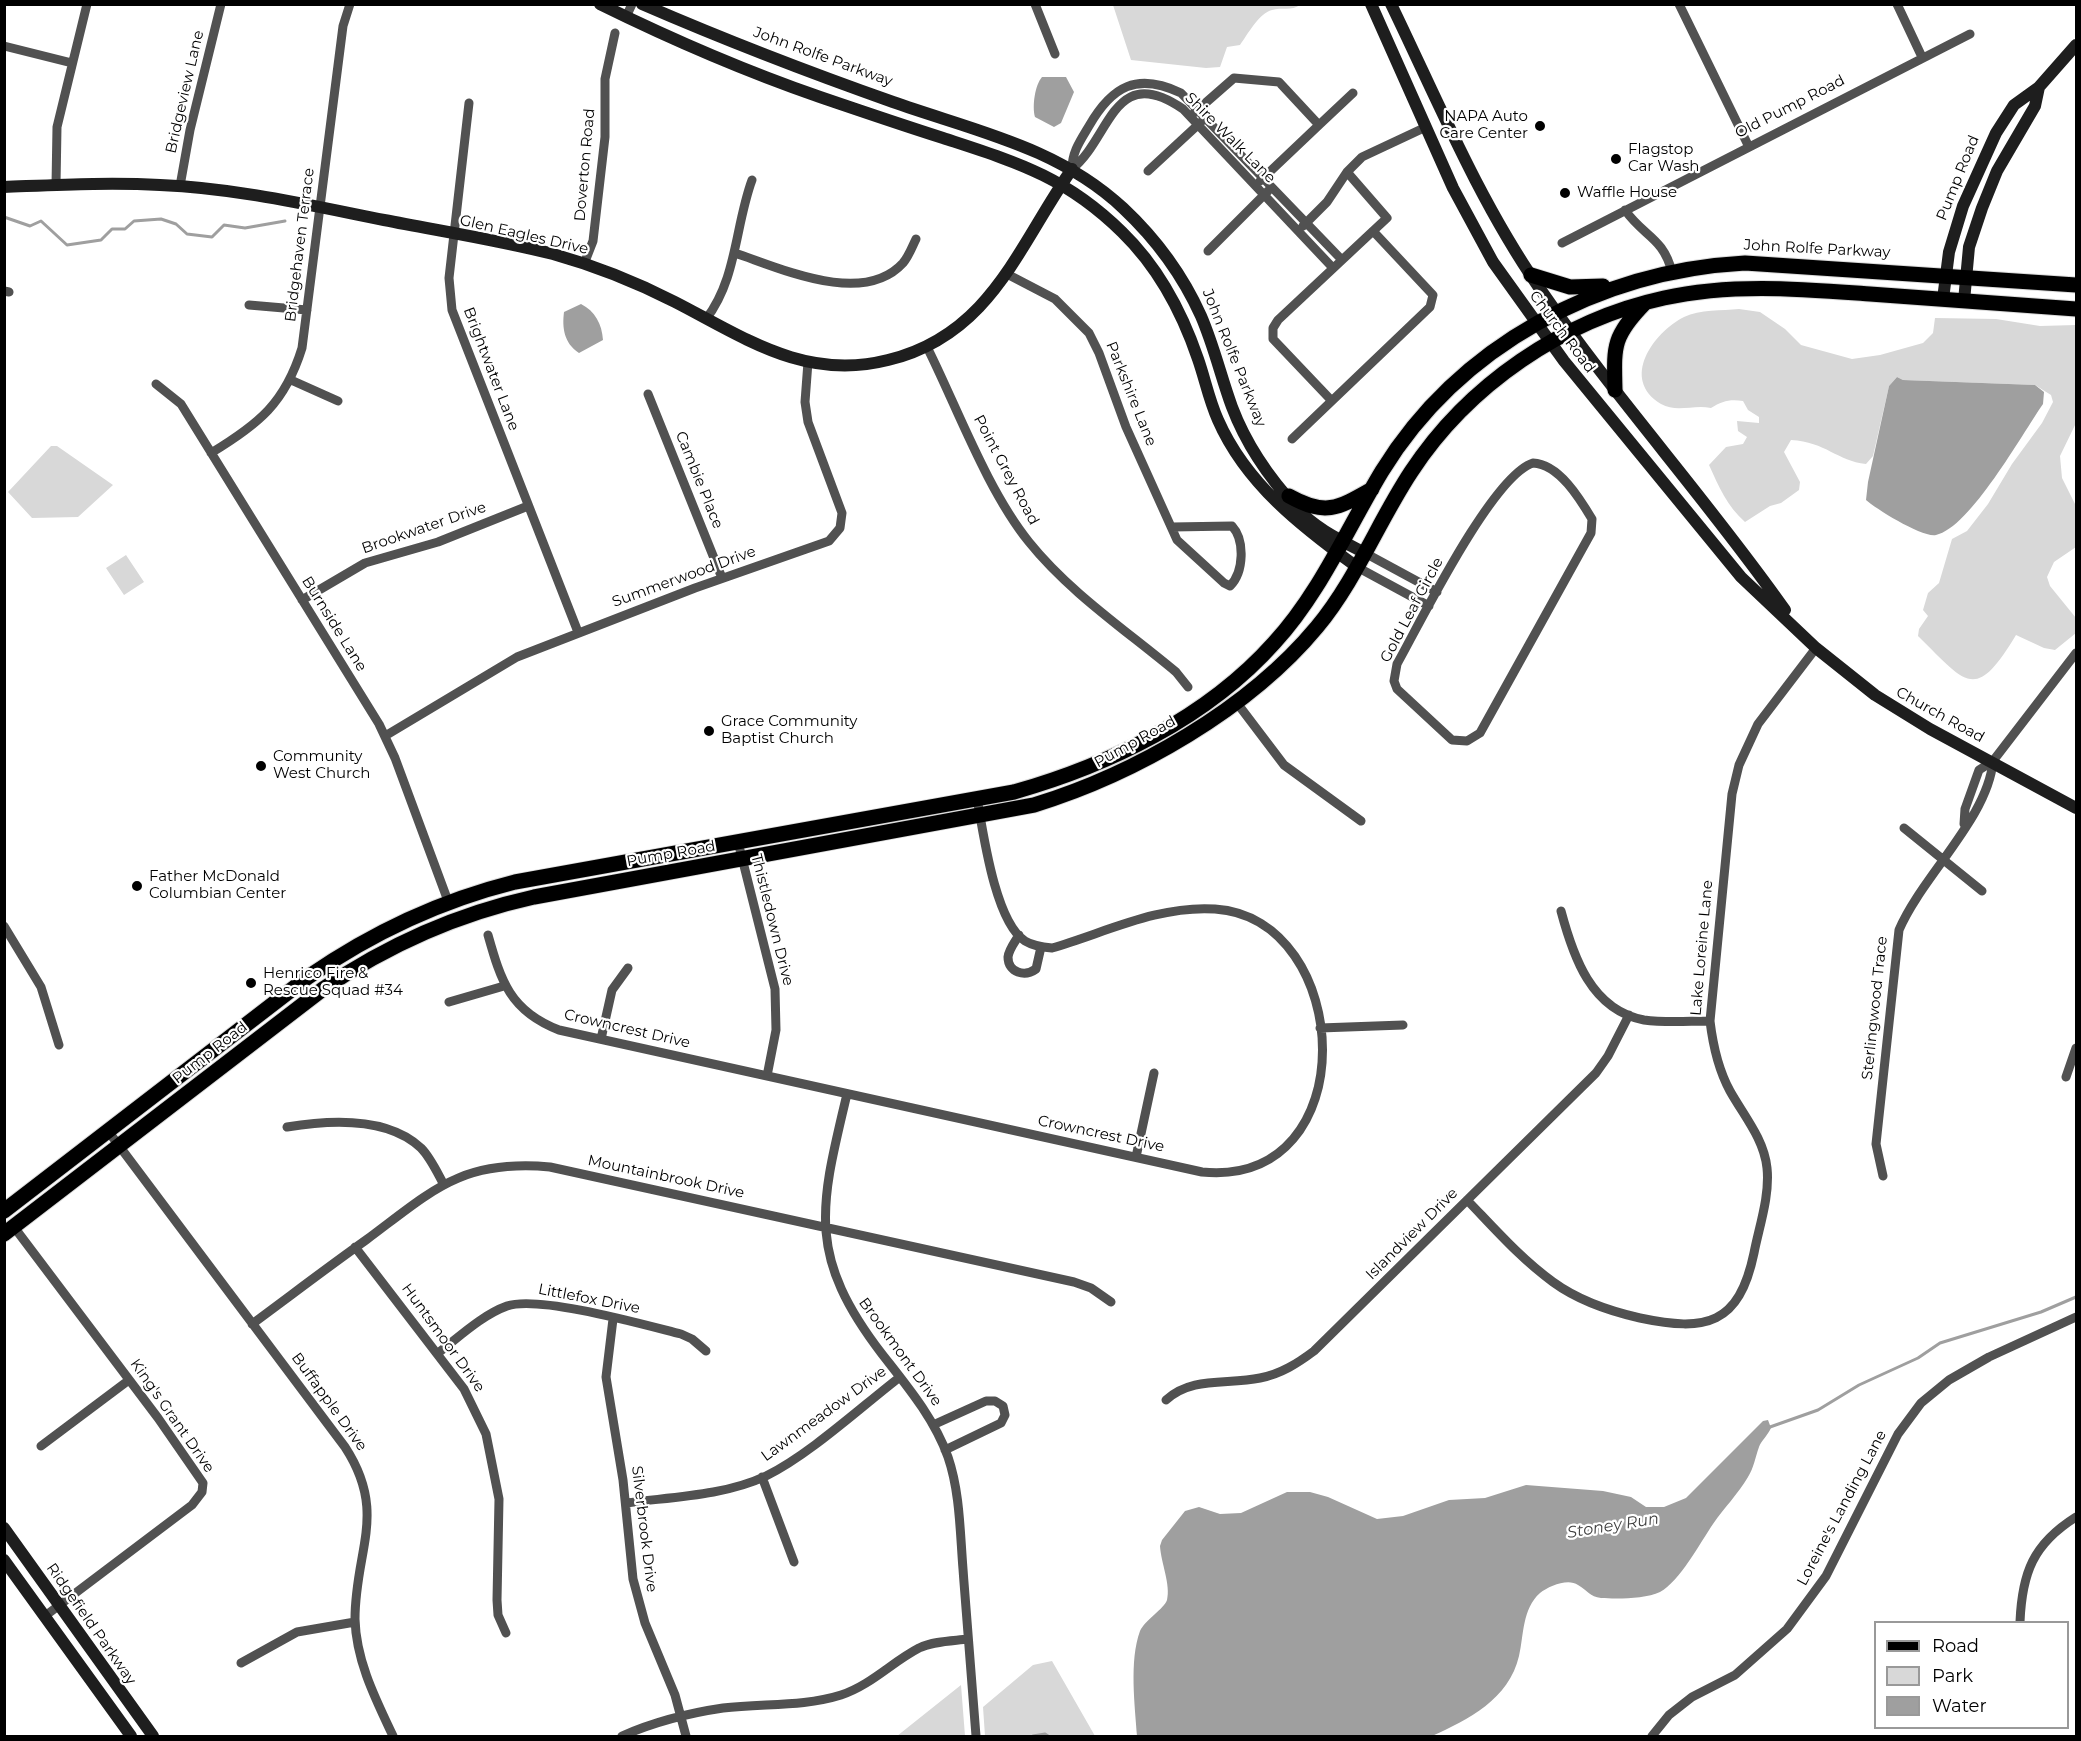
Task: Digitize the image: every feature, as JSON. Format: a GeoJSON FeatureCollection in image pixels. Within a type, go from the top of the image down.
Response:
{"type":"FeatureCollection","features":[{"type":"Feature","properties":{"kind":"main road"},"geometry":{"type":"LineString","coordinates":[[600,4],[626,17],[817,96],[1003,156],[1062,183],[1104,214],[1153,268],[1187,329],[1211,402],[1226,437],[1280,507],[1339,546],[1357,567]]}},
{"type":"Feature","properties":{"kind":"main road","name":"John Rolfe Parkway"},"geometry":{"type":"LineString","coordinates":[[642,4],[742,47],[823,77],[1026,146],[1072,169],[1122,206],[1152,238],[1178,273],[1205,324],[1240,427],[1264,466],[1303,514],[1339,546],[1406,437],[1449,388],[1497,348],[1536,323],[1623,284],[1672,272],[1727,264],[1761,263],[2076,285]]}},
{"type":"Feature","properties":{"kind":"main road","name":"Church Road"},"geometry":{"type":"LineString","coordinates":[[1371,4],[1426,127],[1479,237],[1550,343],[1741,577],[1816,648],[1875,695],[1930,729],[1993,761],[2076,808]]}},
{"type":"Feature","properties":{"kind":"main road","name":"Church Road"},"geometry":{"type":"LineString","coordinates":[[1391,4],[1485,198],[1531,275],[1615,390],[1738,543],[1800,631]]}},
{"type":"Feature","properties":{"kind":"main road","name":"Pump Road"},"geometry":{"type":"LineString","coordinates":[[1943,300],[1949,252],[1963,206],[1983,160],[2014,105],[2039,87],[2076,45]]}},
{"type":"Feature","properties":{"kind":"main road","name":"Pump Road"},"geometry":{"type":"LineString","coordinates":[[1964,301],[1970,247],[1982,208],[1997,171],[2035,106],[2039,87]]}},
{"type":"Feature","properties":{"kind":"main road","name":"Glen Eagles Drive"},"geometry":{"type":"LineString","coordinates":[[4,187],[180,186],[261,195],[526,248],[584,264],[641,285],[766,350],[808,362],[859,365],[887,361],[927,347],[965,322],[988,300],[1008,273],[1072,169]]}},
{"type":"Feature","properties":{"kind":"main road"},"geometry":{"type":"LineString","coordinates":[[1531,275],[1577,288],[1623,284]]}},
{"type":"Feature","properties":{"kind":"main road"},"geometry":{"type":"LineString","coordinates":[[1339,546],[1365,553],[1412,471],[1449,424],[1475,397],[1508,370],[1571,331],[1645,303],[1702,292],[1755,288],[2076,309]]}},
{"type":"Feature","properties":{"kind":"main road"},"geometry":{"type":"LineString","coordinates":[[1615,390],[1616,343],[1630,319],[1645,303]]}},
{"type":"Feature","properties":{"kind":"main road"},"geometry":{"type":"LineString","coordinates":[[1289,496],[1321,510],[1338,507],[1372,489]]}},
{"type":"Feature","properties":{"kind":"main road","name":"Pump Road"},"geometry":{"type":"LineString","coordinates":[[4,1211],[341,954],[385,929],[448,901],[516,882],[1014,792],[1081,770],[1152,735],[1205,703],[1243,674],[1275,643],[1314,591],[1339,546]]}},
{"type":"Feature","properties":{"kind":"main road","name":"Pump Road"},"geometry":{"type":"LineString","coordinates":[[9,1230],[323,989],[375,955],[423,931],[502,904],[901,829],[980,817],[1034,805],[1080,791],[1157,752],[1237,703],[1315,630],[1365,553]]}},
{"type":"Feature","properties":{"kind":"main road","name":"Ridgefield Parkway"},"geometry":{"type":"LineString","coordinates":[[4,1528],[153,1737]]}},
{"type":"Feature","properties":{"kind":"main road"},"geometry":{"type":"LineString","coordinates":[[4,1560],[130,1737]]}},
{"type":"Feature","properties":{"kind":"street"},"geometry":{"type":"LineString","coordinates":[[56,185],[57,127],[87,4]]}},
{"type":"Feature","properties":{"kind":"street","name":"Bridgeview Lane"},"geometry":{"type":"LineString","coordinates":[[180,186],[190,130],[221,4]]}},
{"type":"Feature","properties":{"kind":"street","name":"Bridgehaven Terrace"},"geometry":{"type":"LineString","coordinates":[[211,453],[248,430],[268,413],[291,380],[302,348],[343,26],[350,4]]}},
{"type":"Feature","properties":{"kind":"street"},"geometry":{"type":"LineString","coordinates":[[626,17],[632,4]]}},
{"type":"Feature","properties":{"kind":"street"},"geometry":{"type":"LineString","coordinates":[[1035,4],[1055,54]]}},
{"type":"Feature","properties":{"kind":"street"},"geometry":{"type":"LineString","coordinates":[[1678,4],[1748,145]]}},
{"type":"Feature","properties":{"kind":"street"},"geometry":{"type":"LineString","coordinates":[[1897,4],[1922,57]]}},
{"type":"Feature","properties":{"kind":"street","name":"Doverton Road"},"geometry":{"type":"LineString","coordinates":[[584,264],[593,241],[605,137],[604,79],[615,33]]}},
{"type":"Feature","properties":{"kind":"street","name":"Old Pump Road"},"geometry":{"type":"LineString","coordinates":[[1562,243],[1748,145],[1970,34]]}},
{"type":"Feature","properties":{"kind":"street"},"geometry":{"type":"LineString","coordinates":[[4,46],[72,63]]}},
{"type":"Feature","properties":{"kind":"street"},"geometry":{"type":"LineString","coordinates":[[1194,113],[1234,78],[1270,80],[1279,82],[1319,124]]}},
{"type":"Feature","properties":{"kind":"street"},"geometry":{"type":"LineString","coordinates":[[1260,182],[1353,93]]}},
{"type":"Feature","properties":{"kind":"street","name":"Shire Walk Lane"},"geometry":{"type":"LineString","coordinates":[[1072,169],[1083,160],[1117,105],[1132,97],[1146,94],[1165,97],[1194,113],[1303,227],[1342,260]]}},
{"type":"Feature","properties":{"kind":"street","name":"Brightwater Lane"},"geometry":{"type":"LineString","coordinates":[[469,103],[449,278],[454,320],[578,632]]}},
{"type":"Feature","properties":{"kind":"street"},"geometry":{"type":"LineString","coordinates":[[1148,171],[1202,122]]}},
{"type":"Feature","properties":{"kind":"street"},"geometry":{"type":"LineString","coordinates":[[1303,227],[1327,202],[1347,172],[1362,157],[1426,127]]}},
{"type":"Feature","properties":{"kind":"street"},"geometry":{"type":"LineString","coordinates":[[1331,400],[1274,339],[1273,328],[1278,320],[1387,218],[1347,172]]}},
{"type":"Feature","properties":{"kind":"street"},"geometry":{"type":"LineString","coordinates":[[706,319],[719,300],[735,253],[745,199],[752,180]]}},
{"type":"Feature","properties":{"kind":"street"},"geometry":{"type":"LineString","coordinates":[[1208,251],[1269,191]]}},
{"type":"Feature","properties":{"kind":"street"},"geometry":{"type":"LineString","coordinates":[[1625,210],[1640,229],[1665,250],[1672,272]]}},
{"type":"Feature","properties":{"kind":"street","name":"Shire Walk Lane"},"geometry":{"type":"LineString","coordinates":[[1303,227],[1333,268]]}},
{"type":"Feature","properties":{"kind":"street"},"geometry":{"type":"LineString","coordinates":[[1292,438],[1430,307],[1433,295],[1373,231]]}},
{"type":"Feature","properties":{"kind":"street"},"geometry":{"type":"LineString","coordinates":[[735,253],[818,280],[857,283],[881,277],[896,269],[908,256],[916,239]]}},
{"type":"Feature","properties":{"kind":"street","name":"Parkshire Lane"},"geometry":{"type":"LineString","coordinates":[[1008,273],[1055,298],[1089,333],[1099,353],[1126,427],[1181,547],[1224,584],[1230,586],[1237,579],[1242,546],[1240,535],[1232,526],[1172,527]]}},
{"type":"Feature","properties":{"kind":"street"},"geometry":{"type":"LineString","coordinates":[[249,304],[307,310]]}},
{"type":"Feature","properties":{"kind":"street","name":"Point Grey Road"},"geometry":{"type":"LineString","coordinates":[[927,347],[993,483],[1028,541],[1060,576],[1176,672],[1188,687]]}},
{"type":"Feature","properties":{"kind":"street","name":"Summerwood Drive"},"geometry":{"type":"LineString","coordinates":[[385,736],[508,661],[722,578],[829,541],[840,528],[840,507],[805,412],[808,362]]}},
{"type":"Feature","properties":{"kind":"street"},"geometry":{"type":"LineString","coordinates":[[291,380],[338,400]]}},
{"type":"Feature","properties":{"kind":"street","name":"Burnside Lane"},"geometry":{"type":"LineString","coordinates":[[156,384],[181,404],[385,736],[448,901]]}},
{"type":"Feature","properties":{"kind":"street","name":"Cambie Place"},"geometry":{"type":"LineString","coordinates":[[648,394],[722,578]]}},
{"type":"Feature","properties":{"kind":"street","name":"Gold Leaf Circle"},"geometry":{"type":"LineString","coordinates":[[1540,464],[1553,469],[1592,519],[1587,541],[1480,733],[1467,741],[1452,740],[1445,735],[1401,695],[1394,681],[1397,664],[1437,592],[1486,511],[1511,479],[1526,465],[1540,464]]}},
{"type":"Feature","properties":{"kind":"street","name":"Brookwater Drive"},"geometry":{"type":"LineString","coordinates":[[302,600],[365,563],[438,542],[528,507]]}},
{"type":"Feature","properties":{"kind":"street"},"geometry":{"type":"LineString","coordinates":[[1365,553],[1437,592]]}},
{"type":"Feature","properties":{"kind":"street"},"geometry":{"type":"LineString","coordinates":[[1357,567],[1428,606]]}},
{"type":"Feature","properties":{"kind":"street","name":"Lake Loreine Lane"},"geometry":{"type":"LineString","coordinates":[[1467,1200],[1552,1281],[1605,1310],[1678,1326],[1703,1323],[1726,1310],[1740,1295],[1747,1281],[1764,1201],[1767,1167],[1759,1140],[1722,1073],[1715,1055],[1710,1021],[1732,794],[1744,751],[1758,724],[1816,648]]}},
{"type":"Feature","properties":{"kind":"street"},"geometry":{"type":"LineString","coordinates":[[1993,761],[2076,653]]}},
{"type":"Feature","properties":{"kind":"street"},"geometry":{"type":"LineString","coordinates":[[1237,703],[1284,765],[1361,822]]}},
{"type":"Feature","properties":{"kind":"street","name":"Sterlingwood Trace"},"geometry":{"type":"LineString","coordinates":[[1964,826],[1965,809],[1979,770],[1993,761]]}},
{"type":"Feature","properties":{"kind":"street","name":"Sterlingwood Trace"},"geometry":{"type":"LineString","coordinates":[[1883,1176],[1876,1144],[1897,939],[1912,901],[1943,860],[1990,779],[1993,761]]}},
{"type":"Feature","properties":{"kind":"street"},"geometry":{"type":"LineString","coordinates":[[977,798],[985,848],[1008,918],[1023,940],[1041,947],[1036,969],[1027,974],[1017,972],[1010,965],[1008,956],[1019,935]]}},
{"type":"Feature","properties":{"kind":"street"},"geometry":{"type":"LineString","coordinates":[[1904,828],[1982,891]]}},
{"type":"Feature","properties":{"kind":"street","name":"Thistledown Drive"},"geometry":{"type":"LineString","coordinates":[[738,842],[775,989],[776,1030],[767,1076]]}},
{"type":"Feature","properties":{"kind":"street","name":"Crowncrest Drive"},"geometry":{"type":"LineString","coordinates":[[488,935],[504,986],[526,1012],[544,1024],[601,1039],[1203,1172],[1229,1172],[1252,1166],[1281,1151],[1296,1136],[1313,1109],[1320,1079],[1320,1028],[1315,994],[1297,958],[1278,937],[1262,925],[1230,912],[1213,909],[1178,909],[1052,948],[1041,947]]}},
{"type":"Feature","properties":{"kind":"street"},"geometry":{"type":"LineString","coordinates":[[1561,911],[1575,958],[1588,981],[1611,1004],[1629,1015],[1670,1022],[1710,1021]]}},
{"type":"Feature","properties":{"kind":"street"},"geometry":{"type":"LineString","coordinates":[[4,926],[41,987],[59,1045]]}},
{"type":"Feature","properties":{"kind":"street"},"geometry":{"type":"LineString","coordinates":[[601,1039],[612,990],[628,968]]}},
{"type":"Feature","properties":{"kind":"street"},"geometry":{"type":"LineString","coordinates":[[449,1002],[504,986]]}},
{"type":"Feature","properties":{"kind":"street","name":"Islandview Drive"},"geometry":{"type":"LineString","coordinates":[[1167,1400],[1179,1388],[1260,1378],[1301,1361],[1325,1342],[1596,1073],[1608,1056],[1629,1015]]}},
{"type":"Feature","properties":{"kind":"street"},"geometry":{"type":"LineString","coordinates":[[1320,1028],[1403,1025]]}},
{"type":"Feature","properties":{"kind":"street"},"geometry":{"type":"LineString","coordinates":[[2066,1077],[2076,1048]]}},
{"type":"Feature","properties":{"kind":"street"},"geometry":{"type":"LineString","coordinates":[[1136,1157],[1155,1073]]}},
{"type":"Feature","properties":{"kind":"street","name":"Brookmont Drive"},"geometry":{"type":"LineString","coordinates":[[847,1094],[827,1186],[825,1227],[833,1272],[843,1296],[862,1328],[933,1425],[945,1450],[958,1503],[976,1737]]}},
{"type":"Feature","properties":{"kind":"street"},"geometry":{"type":"LineString","coordinates":[[287,1127],[341,1122],[400,1134],[422,1149],[443,1183]]}},
{"type":"Feature","properties":{"kind":"street","name":"Buffapple Drive"},"geometry":{"type":"LineString","coordinates":[[108,1131],[345,1447],[361,1475],[366,1492],[369,1527],[356,1591],[355,1622],[368,1679],[393,1737]]}},
{"type":"Feature","properties":{"kind":"street","name":"Mountainbrook Drive"},"geometry":{"type":"LineString","coordinates":[[252,1324],[424,1194],[443,1183],[482,1169],[501,1166],[550,1167],[1074,1282],[1091,1288],[1111,1302]]}},
{"type":"Feature","properties":{"kind":"street","name":"King's Grant Drive"},"geometry":{"type":"LineString","coordinates":[[9,1230],[129,1380],[200,1478],[202,1492],[192,1505],[45,1616]]}},
{"type":"Feature","properties":{"kind":"street","name":"Huntsmoor Drive"},"geometry":{"type":"LineString","coordinates":[[355,1247],[438,1353],[476,1411],[492,1456],[500,1515],[498,1615],[506,1633]]}},
{"type":"Feature","properties":{"kind":"street","name":"Littlefox Drive"},"geometry":{"type":"LineString","coordinates":[[438,1353],[484,1319],[510,1305],[535,1303],[681,1334],[706,1351]]}},
{"type":"Feature","properties":{"kind":"street","name":"Loreine's Landing Lane"},"geometry":{"type":"LineString","coordinates":[[1652,1737],[1670,1715],[1692,1697],[1735,1675],[1787,1629],[1826,1576],[1898,1434],[1921,1403],[1949,1380],[1989,1357],[2076,1317]]}},
{"type":"Feature","properties":{"kind":"street","name":"Silverbrook Drive"},"geometry":{"type":"LineString","coordinates":[[613,1319],[606,1377],[626,1503],[638,1599],[681,1717],[686,1737]]}},
{"type":"Feature","properties":{"kind":"street","name":"Lawnmeadow Drive"},"geometry":{"type":"LineString","coordinates":[[626,1503],[728,1487],[762,1477],[792,1460],[900,1377]]}},
{"type":"Feature","properties":{"kind":"street"},"geometry":{"type":"LineString","coordinates":[[41,1446],[129,1380]]}},
{"type":"Feature","properties":{"kind":"street"},"geometry":{"type":"LineString","coordinates":[[933,1425],[986,1401],[995,1401],[1003,1406],[1005,1415],[1001,1423],[945,1450]]}},
{"type":"Feature","properties":{"kind":"street"},"geometry":{"type":"LineString","coordinates":[[762,1477],[794,1562]]}},
{"type":"Feature","properties":{"kind":"street"},"geometry":{"type":"LineString","coordinates":[[2020,1621],[2022,1592],[2030,1563],[2043,1544],[2060,1527],[2076,1517]]}},
{"type":"Feature","properties":{"kind":"street"},"geometry":{"type":"LineString","coordinates":[[241,1663],[297,1632],[355,1622]]}},
{"type":"Feature","properties":{"kind":"street"},"geometry":{"type":"LineString","coordinates":[[622,1737],[656,1722],[723,1708],[820,1701],[864,1685],[920,1648],[969,1639]]}},
{"type":"Feature","properties":{"kind":"green space"},"geometry":{"type":"Polygon","coordinates":[[[1113,4],[1300,5],[1267,12],[1254,24],[1240,45],[1227,47],[1220,67],[1206,68],[1131,60],[1113,4]]]}},
{"type":"Feature","properties":{"kind":"green space"},"geometry":{"type":"Polygon","coordinates":[[[1739,309],[1760,312],[1785,329],[1801,345],[1852,359],[1880,355],[1923,343],[1933,333],[1935,318],[1996,319],[2040,326],[2076,325],[2076,423],[2060,456],[2062,478],[2076,506],[2076,547],[2054,562],[2047,577],[2050,586],[2076,618],[2076,633],[2055,650],[2044,648],[2016,635],[1990,671],[1980,678],[1970,679],[1948,666],[1918,636],[1919,629],[1928,616],[1923,610],[1928,593],[1939,583],[1952,539],[1967,531],[1988,504],[2012,464],[2042,423],[2053,402],[2051,395],[2035,385],[1903,380],[1897,377],[1889,386],[1873,456],[1866,464],[1847,459],[1813,444],[1791,440],[1784,452],[1800,482],[1799,490],[1781,503],[1770,506],[1745,522],[1728,503],[1709,465],[1726,447],[1743,444],[1747,437],[1738,431],[1737,421],[1759,423],[1759,417],[1748,410],[1743,401],[1738,400],[1726,401],[1711,408],[1667,407],[1649,394],[1643,382],[1642,370],[1652,345],[1672,324],[1690,314],[1739,309]]]}},
{"type":"Feature","properties":{"kind":"green space"},"geometry":{"type":"Polygon","coordinates":[[[51,446],[57,446],[113,485],[78,517],[32,518],[8,492],[51,446]]]}},
{"type":"Feature","properties":{"kind":"green space"},"geometry":{"type":"Polygon","coordinates":[[[126,555],[144,582],[124,595],[106,568],[126,555]]]}},
{"type":"Feature","properties":{"kind":"green space"},"geometry":{"type":"Polygon","coordinates":[[[1052,1661],[1095,1736],[985,1736],[983,1707],[1033,1665],[1052,1661]]]}},
{"type":"Feature","properties":{"kind":"green space"},"geometry":{"type":"Polygon","coordinates":[[[961,1685],[965,1736],[897,1736],[961,1685]]]}},
{"type":"Feature","properties":{"kind":"water"},"geometry":{"type":"Polygon","coordinates":[[[1042,77],[1066,77],[1074,92],[1061,123],[1054,127],[1035,117],[1035,96],[1042,77]]]}},
{"type":"Feature","properties":{"kind":"water"},"geometry":{"type":"Polygon","coordinates":[[[581,304],[597,319],[603,340],[579,353],[567,340],[563,318],[564,312],[581,304]]]}},
{"type":"Feature","properties":{"kind":"water"},"geometry":{"type":"Polygon","coordinates":[[[1897,377],[1903,380],[2035,385],[2044,392],[2043,404],[1979,498],[1949,529],[1936,535],[1911,528],[1866,500],[1889,386],[1897,377]]]}},
{"type":"Feature","properties":{"kind":"water"},"geometry":{"type":"Polygon","coordinates":[[[1768,1420],[1771,1428],[1760,1445],[1748,1477],[1682,1571],[1667,1587],[1654,1594],[1623,1598],[1597,1597],[1569,1582],[1544,1590],[1534,1599],[1527,1614],[1519,1656],[1506,1684],[1485,1706],[1446,1730],[1432,1736],[1137,1736],[1134,1684],[1137,1643],[1142,1627],[1167,1600],[1168,1588],[1160,1546],[1162,1540],[1185,1511],[1199,1507],[1220,1514],[1241,1513],[1287,1492],[1310,1492],[1328,1497],[1377,1519],[1403,1516],[1449,1500],[1485,1498],[1526,1485],[1603,1491],[1631,1497],[1646,1507],[1664,1507],[1686,1498],[1763,1421],[1768,1420]]]}},
{"type":"Feature","properties":{"kind":"waterway"},"geometry":{"type":"LineString","coordinates":[[4,217],[30,226],[41,221],[67,245],[101,240],[112,229],[125,229],[134,221],[161,219],[176,224],[187,234],[212,237],[224,225],[245,228],[285,221]]}},
{"type":"Feature","properties":{"kind":"waterway","name":"Stoney Run"},"geometry":{"type":"LineString","coordinates":[[1770,1427],[1818,1410],[1859,1385],[1918,1358],[1940,1343],[2041,1312],[2076,1297]]}},
{"type":"Feature","properties":{"kind":"waterway","name":"Stoney Run"},"geometry":{"type":"LineString","coordinates":[[1033,1736],[1045,1734],[1048,1736]]}},
{"type":"Feature","properties":{"kind":"place","name":"NAPA Auto Care Center"},"geometry":{"type":"Point","coordinates":[1540,126]}},
{"type":"Feature","properties":{"kind":"place","name":"Flagstop Car Wash"},"geometry":{"type":"Point","coordinates":[1616,159]}},
{"type":"Feature","properties":{"kind":"place","name":"Waffle House"},"geometry":{"type":"Point","coordinates":[1565,193]}},
{"type":"Feature","properties":{"kind":"place","name":"Grace Community Baptist Church"},"geometry":{"type":"Point","coordinates":[709,731]}},
{"type":"Feature","properties":{"kind":"place","name":"Community West Church"},"geometry":{"type":"Point","coordinates":[261,766]}},
{"type":"Feature","properties":{"kind":"place","name":"Father McDonald Columbian Center"},"geometry":{"type":"Point","coordinates":[137,886]}},
{"type":"Feature","properties":{"kind":"place","name":"Henrico Fire & Rescue Squad #34"},"geometry":{"type":"Point","coordinates":[251,983]}}]}
